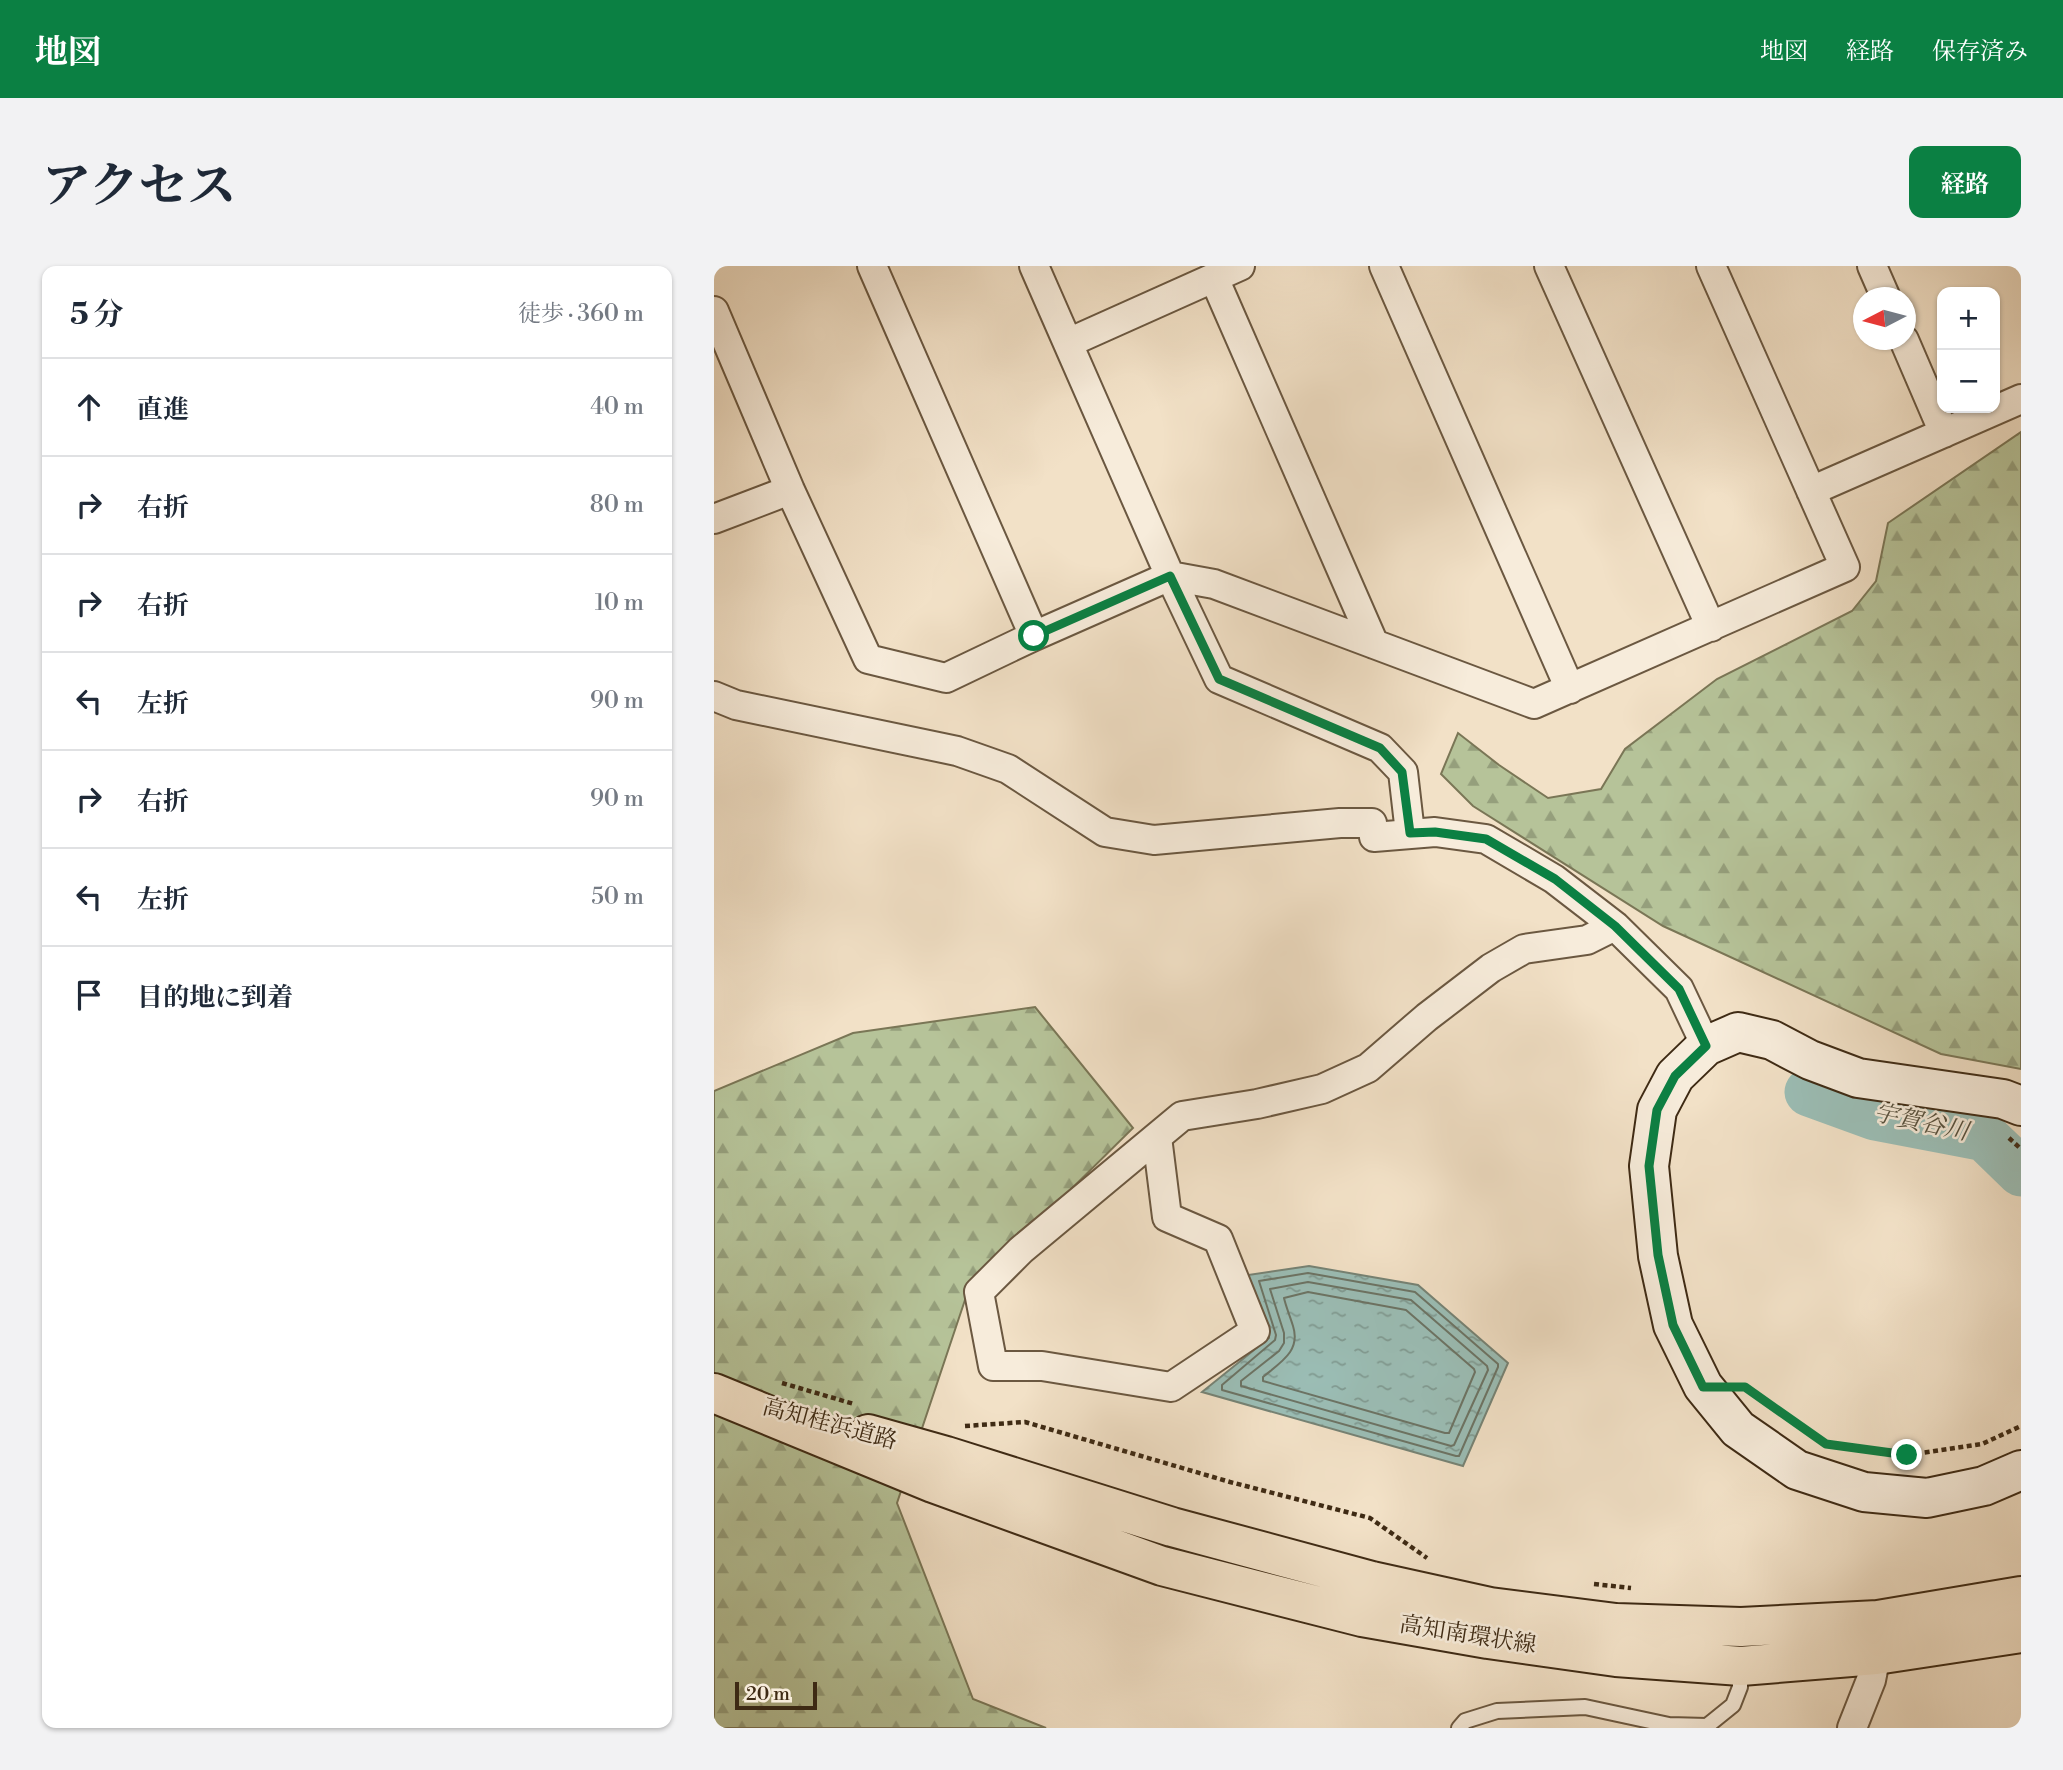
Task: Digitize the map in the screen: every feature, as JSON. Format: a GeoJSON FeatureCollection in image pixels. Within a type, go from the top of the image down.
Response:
{"type":"FeatureCollection","features":[{"type":"Feature","properties":{"kind":"main road","name":"高知桂浜道路"},"geometry":{"type":"LineString","coordinates":[[714,1393],[947,1455]]}},
{"type":"Feature","properties":{"kind":"main road","name":"高知南環状線"},"geometry":{"type":"LineString","coordinates":[[947,1455],[1172,1527],[1372,1581],[1490,1607],[1616,1623],[1741,1627],[1878,1620],[2021,1596]]}},
{"type":"Feature","properties":{"kind":"main road","name":"高知南環状線"},"geometry":{"type":"LineString","coordinates":[[947,1455],[1162,1566],[1362,1617],[1488,1639],[1616,1657],[1741,1667],[1876,1655],[2021,1633]]}},
{"type":"Feature","properties":{"kind":"street"},"geometry":{"type":"LineString","coordinates":[[872,266],[1034,636]]}},
{"type":"Feature","properties":{"kind":"street"},"geometry":{"type":"LineString","coordinates":[[1034,266],[1170,576],[1219,679],[1380,748],[1402,772],[1410,833]]}},
{"type":"Feature","properties":{"kind":"street"},"geometry":{"type":"LineString","coordinates":[[1068,343],[1240,266]]}},
{"type":"Feature","properties":{"kind":"street"},"geometry":{"type":"LineString","coordinates":[[1384,266],[1570,689]]}},
{"type":"Feature","properties":{"kind":"street"},"geometry":{"type":"LineString","coordinates":[[1549,266],[1711,627]]}},
{"type":"Feature","properties":{"kind":"street"},"geometry":{"type":"LineString","coordinates":[[714,311],[790,490],[868,659],[946,678],[1170,576],[1214,584],[1534,704],[1845,568],[1711,266]]}},
{"type":"Feature","properties":{"kind":"street"},"geometry":{"type":"LineString","coordinates":[[1872,266],[1881,287]]}},
{"type":"Feature","properties":{"kind":"street"},"geometry":{"type":"LineString","coordinates":[[1214,278],[1374,644]]}},
{"type":"Feature","properties":{"kind":"street"},"geometry":{"type":"LineString","coordinates":[[1908,350],[1944,433]]}},
{"type":"Feature","properties":{"kind":"street"},"geometry":{"type":"LineString","coordinates":[[1811,491],[2021,399]]}},
{"type":"Feature","properties":{"kind":"street"},"geometry":{"type":"LineString","coordinates":[[714,519],[790,490]]}},
{"type":"Feature","properties":{"kind":"street"},"geometry":{"type":"LineString","coordinates":[[714,696],[736,705],[957,751],[1008,769],[1105,832],[1154,840],[1340,823],[1372,823],[1374,837],[1435,832],[1486,839],[1555,879],[1615,926],[1679,989],[1706,1046]]}},
{"type":"Feature","properties":{"kind":"street"},"geometry":{"type":"LineString","coordinates":[[1157,1137],[1167,1217],[1218,1239],[1255,1331],[1171,1387],[1042,1366],[993,1366],[979,1292],[1021,1250],[1182,1116],[1258,1104],[1322,1089],[1368,1068],[1427,1017],[1491,968],[1524,949],[1587,940],[1615,926]]}},
{"type":"Feature","properties":{"kind":"street"},"geometry":{"type":"LineString","coordinates":[[2021,1106],[2003,1100],[1858,1078],[1810,1060],[1772,1040],[1738,1032],[1706,1046],[1675,1076],[1657,1110],[1649,1166],[1658,1255],[1673,1325],[1703,1387],[1738,1429],[1797,1470],[1864,1492],[1927,1498],[1984,1486],[2021,1470]]}},
{"type":"Feature","properties":{"kind":"street"},"geometry":{"type":"LineString","coordinates":[[1852,1728],[1871,1680],[1876,1655]]}},
{"type":"Feature","properties":{"kind":"lane"},"geometry":{"type":"LineString","coordinates":[[1459,1726],[1497,1711],[1585,1707],[1669,1725],[1707,1726],[1734,1705],[1740,1687],[1741,1667]]}},
{"type":"Feature","properties":{"kind":"path"},"geometry":{"type":"LineString","coordinates":[[774,1381],[862,1406]]}},
{"type":"Feature","properties":{"kind":"path"},"geometry":{"type":"LineString","coordinates":[[1703,1387],[1745,1387],[1826,1444],[1907,1455],[1982,1444],[2021,1426]]}},
{"type":"Feature","properties":{"kind":"path"},"geometry":{"type":"LineString","coordinates":[[947,1455],[1025,1422],[1230,1482],[1370,1518],[1426,1558],[1440,1561]]}},
{"type":"Feature","properties":{"kind":"path"},"geometry":{"type":"LineString","coordinates":[[1587,1583],[1639,1589]]}},
{"type":"Feature","properties":{"kind":"green space"},"geometry":{"type":"Polygon","coordinates":[[[2021,432],[2021,1069],[1941,1054],[1663,926],[1473,806],[1441,774],[1458,733],[1548,798],[1601,789],[1625,749],[1717,679],[1852,611],[1876,581],[1888,523],[2021,432]]]}},
{"type":"Feature","properties":{"kind":"green space"},"geometry":{"type":"Polygon","coordinates":[[[1035,1007],[1133,1128],[968,1291],[897,1503],[973,1699],[1046,1728],[714,1728],[714,1091],[853,1033],[1035,1007]]]}},
{"type":"Feature","properties":{"kind":"water"},"geometry":{"type":"Polygon","coordinates":[[[1309,1266],[1418,1285],[1508,1363],[1463,1466],[1202,1392],[1269,1338],[1248,1275],[1309,1266]]]}},
{"type":"Feature","properties":{"kind":"waterway","name":"宇賀谷川"},"geometry":{"type":"LineString","coordinates":[[1809,1092],[1875,1116],[1985,1137],[2021,1172]]}},
{"type":"Feature","properties":{"kind":"route"},"geometry":{"type":"LineString","coordinates":[[1034,636],[1170,576],[1219,679],[1380,748],[1402,772],[1410,833],[1435,832],[1486,839],[1555,879],[1615,926],[1679,989],[1706,1046],[1675,1076],[1657,1110],[1649,1166],[1658,1255],[1673,1325],[1703,1387],[1745,1387],[1826,1444],[1907,1455]]}}]}
